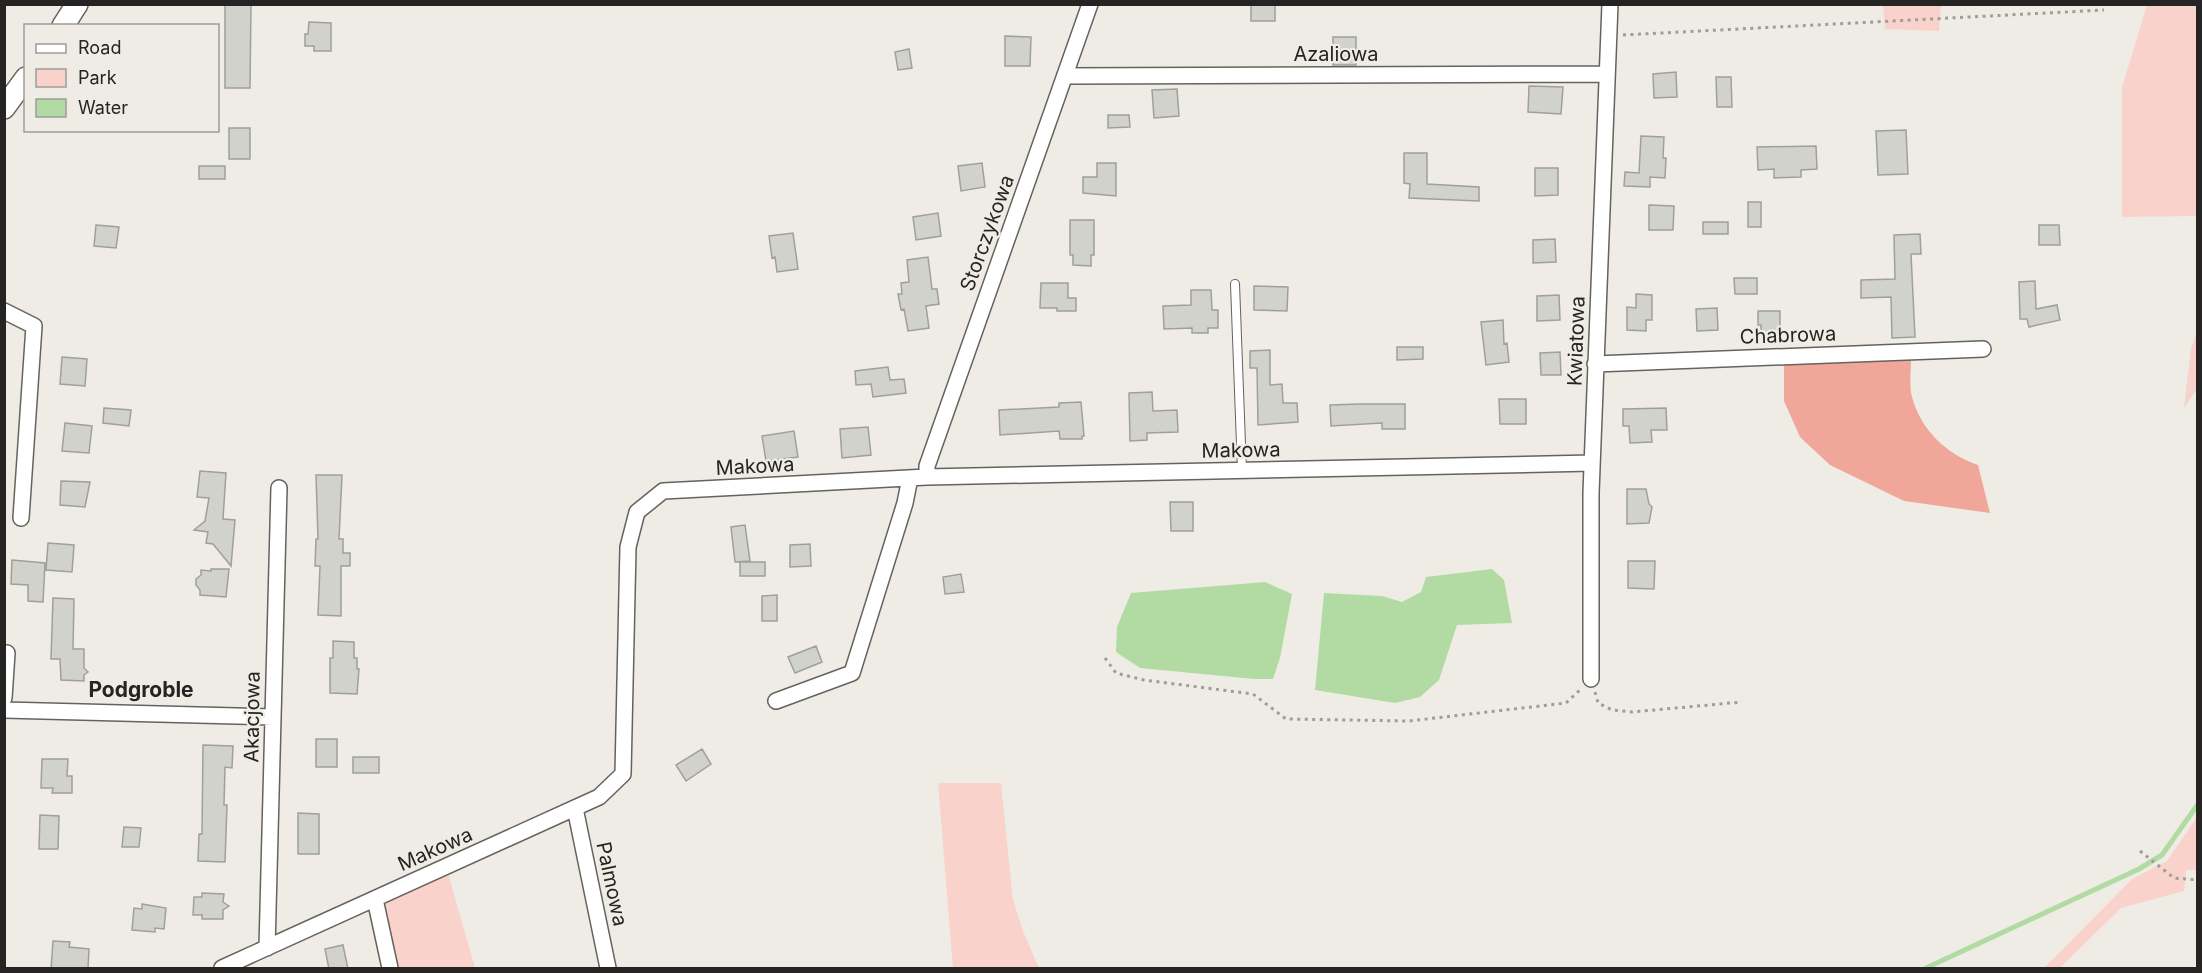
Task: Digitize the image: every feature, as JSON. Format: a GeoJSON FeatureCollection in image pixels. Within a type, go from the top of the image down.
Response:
{"type":"FeatureCollection","features":[{"type":"Feature","properties":{"kind":"street"},"geometry":{"type":"LineString","coordinates":[[64,24],[77,4]]}},
{"type":"Feature","properties":{"kind":"street","name":"Storczykowa"},"geometry":{"type":"LineString","coordinates":[[927,477],[927,466],[1090,4]]}},
{"type":"Feature","properties":{"kind":"street","name":"Kwiatowa"},"geometry":{"type":"LineString","coordinates":[[1592,679],[1595,364],[1610,4]]}},
{"type":"Feature","properties":{"kind":"street","name":"Azaliowa"},"geometry":{"type":"LineString","coordinates":[[1065,76],[1607,74]]}},
{"type":"Feature","properties":{"kind":"street"},"geometry":{"type":"LineString","coordinates":[[4,108],[24,81]]}},
{"type":"Feature","properties":{"kind":"street"},"geometry":{"type":"LineString","coordinates":[[4,311],[34,326],[21,518]]}},
{"type":"Feature","properties":{"kind":"street","name":"Chabrowa"},"geometry":{"type":"LineString","coordinates":[[1595,364],[1983,349]]}},
{"type":"Feature","properties":{"kind":"street","name":"Makowa"},"geometry":{"type":"LineString","coordinates":[[222,969],[599,797],[623,774],[628,547],[637,512],[663,491],[927,477],[1593,464]]}},
{"type":"Feature","properties":{"kind":"street"},"geometry":{"type":"LineString","coordinates":[[776,701],[852,673],[905,503],[910,478]]}},
{"type":"Feature","properties":{"kind":"street","name":"Akacjowa"},"geometry":{"type":"LineString","coordinates":[[267,948],[279,488]]}},
{"type":"Feature","properties":{"kind":"street"},"geometry":{"type":"LineString","coordinates":[[4,653],[7,653],[4,698]]}},
{"type":"Feature","properties":{"kind":"street"},"geometry":{"type":"LineString","coordinates":[[4,710],[273,717]]}},
{"type":"Feature","properties":{"kind":"street","name":"Palmowa"},"geometry":{"type":"LineString","coordinates":[[575,808],[608,969]]}},
{"type":"Feature","properties":{"kind":"street"},"geometry":{"type":"LineString","coordinates":[[375,899],[390,969]]}},
{"type":"Feature","properties":{"kind":"lane"},"geometry":{"type":"LineString","coordinates":[[1235,284],[1242,471]]}},
{"type":"Feature","properties":{"kind":"path"},"geometry":{"type":"LineString","coordinates":[[1609,35],[2104,10]]}},
{"type":"Feature","properties":{"kind":"path"},"geometry":{"type":"LineString","coordinates":[[1105,658],[1116,674],[1144,680],[1252,694],[1286,719],[1409,721],[1547,706],[1566,703],[1592,679],[1598,703],[1612,710],[1632,712],[1742,702]]}},
{"type":"Feature","properties":{"kind":"path"},"geometry":{"type":"LineString","coordinates":[[2140,851],[2174,878],[2198,880]]}},
{"type":"Feature","properties":{"kind":"green space"},"geometry":{"type":"Polygon","coordinates":[[[1883,5],[2147,5],[1941,6],[1939,31],[1885,29],[1883,5]]]}},
{"type":"Feature","properties":{"kind":"green space"},"geometry":{"type":"Polygon","coordinates":[[[2147,5],[2197,5],[2197,216],[2122,217],[2122,87],[2147,5]]]}},
{"type":"Feature","properties":{"kind":"green space"},"geometry":{"type":"Polygon","coordinates":[[[2197,332],[2197,389],[2184,408],[2191,348],[2197,332]]]}},
{"type":"Feature","properties":{"kind":"green space"},"geometry":{"type":"Polygon","coordinates":[[[938,783],[1001,783],[1013,900],[1039,968],[953,968],[938,783]]]}},
{"type":"Feature","properties":{"kind":"green space"},"geometry":{"type":"Polygon","coordinates":[[[2197,817],[2197,870],[2186,870],[2184,891],[2121,908],[2060,968],[2044,968],[2132,879],[2167,861],[2197,817]]]}},
{"type":"Feature","properties":{"kind":"green space"},"geometry":{"type":"Polygon","coordinates":[[[448,873],[475,968],[398,968],[384,903],[448,873]]]}},
{"type":"Feature","properties":{"kind":"shaded area"},"geometry":{"type":"Polygon","coordinates":[[[1911,360],[1911,393],[1916,409],[1936,439],[1955,454],[1978,465],[1990,513],[1904,501],[1830,465],[1800,437],[1784,401],[1784,365],[1911,360]]]}},
{"type":"Feature","properties":{"kind":"water"},"geometry":{"type":"Polygon","coordinates":[[[1492,569],[1504,580],[1512,623],[1457,625],[1439,680],[1420,697],[1395,703],[1315,690],[1324,593],[1382,596],[1402,602],[1421,592],[1426,577],[1492,569]]]}},
{"type":"Feature","properties":{"kind":"water"},"geometry":{"type":"Polygon","coordinates":[[[1265,582],[1292,594],[1280,658],[1273,679],[1140,668],[1116,652],[1117,627],[1131,593],[1265,582]]]}},
{"type":"Feature","properties":{"kind":"building"},"geometry":{"type":"Polygon","coordinates":[[[1251,4],[1275,4],[1275,21],[1251,21],[1251,4]]]}},
{"type":"Feature","properties":{"kind":"building"},"geometry":{"type":"Polygon","coordinates":[[[225,5],[251,5],[250,88],[225,88],[225,5]]]}},
{"type":"Feature","properties":{"kind":"building"},"geometry":{"type":"Polygon","coordinates":[[[309,22],[331,23],[331,51],[314,51],[314,46],[305,46],[305,34],[308,34],[309,22]]]}},
{"type":"Feature","properties":{"kind":"building"},"geometry":{"type":"Polygon","coordinates":[[[1005,36],[1031,37],[1030,66],[1005,66],[1005,36]]]}},
{"type":"Feature","properties":{"kind":"building"},"geometry":{"type":"Polygon","coordinates":[[[1333,37],[1356,37],[1356,65],[1333,65],[1333,37]]]}},
{"type":"Feature","properties":{"kind":"building"},"geometry":{"type":"Polygon","coordinates":[[[909,49],[912,68],[898,70],[895,52],[909,49]]]}},
{"type":"Feature","properties":{"kind":"building"},"geometry":{"type":"Polygon","coordinates":[[[1676,72],[1677,97],[1654,98],[1653,74],[1676,72]]]}},
{"type":"Feature","properties":{"kind":"building"},"geometry":{"type":"Polygon","coordinates":[[[1716,77],[1731,77],[1732,107],[1717,107],[1716,77]]]}},
{"type":"Feature","properties":{"kind":"building"},"geometry":{"type":"Polygon","coordinates":[[[1529,86],[1563,87],[1561,114],[1528,112],[1529,86]]]}},
{"type":"Feature","properties":{"kind":"building"},"geometry":{"type":"Polygon","coordinates":[[[1177,89],[1179,116],[1154,118],[1152,90],[1177,89]]]}},
{"type":"Feature","properties":{"kind":"building"},"geometry":{"type":"Polygon","coordinates":[[[1108,115],[1129,115],[1130,127],[1108,128],[1108,115]]]}},
{"type":"Feature","properties":{"kind":"building"},"geometry":{"type":"Polygon","coordinates":[[[229,128],[250,128],[250,159],[229,159],[229,128]]]}},
{"type":"Feature","properties":{"kind":"building"},"geometry":{"type":"Polygon","coordinates":[[[1906,130],[1908,174],[1878,175],[1876,131],[1906,130]]]}},
{"type":"Feature","properties":{"kind":"building"},"geometry":{"type":"Polygon","coordinates":[[[1641,136],[1664,137],[1665,178],[1650,177],[1650,187],[1624,186],[1625,172],[1639,173],[1641,136]]]}},
{"type":"Feature","properties":{"kind":"building"},"geometry":{"type":"Polygon","coordinates":[[[1816,146],[1817,169],[1801,170],[1801,177],[1774,178],[1774,169],[1758,170],[1757,147],[1816,146]]]}},
{"type":"Feature","properties":{"kind":"building"},"geometry":{"type":"Polygon","coordinates":[[[1404,153],[1427,153],[1427,184],[1479,187],[1479,201],[1409,198],[1410,184],[1404,183],[1404,153]]]}},
{"type":"Feature","properties":{"kind":"building"},"geometry":{"type":"Polygon","coordinates":[[[982,163],[985,187],[961,191],[958,166],[982,163]]]}},
{"type":"Feature","properties":{"kind":"building"},"geometry":{"type":"Polygon","coordinates":[[[1097,163],[1116,163],[1116,196],[1083,193],[1083,177],[1097,177],[1097,163]]]}},
{"type":"Feature","properties":{"kind":"building"},"geometry":{"type":"Polygon","coordinates":[[[199,166],[225,166],[225,179],[199,179],[199,166]]]}},
{"type":"Feature","properties":{"kind":"building"},"geometry":{"type":"Polygon","coordinates":[[[1535,168],[1558,168],[1558,195],[1535,196],[1535,168]]]}},
{"type":"Feature","properties":{"kind":"building"},"geometry":{"type":"Polygon","coordinates":[[[1748,202],[1761,202],[1761,227],[1748,227],[1748,202]]]}},
{"type":"Feature","properties":{"kind":"building"},"geometry":{"type":"Polygon","coordinates":[[[1649,205],[1674,206],[1673,230],[1649,230],[1649,205]]]}},
{"type":"Feature","properties":{"kind":"building"},"geometry":{"type":"Polygon","coordinates":[[[938,213],[941,236],[916,240],[913,217],[938,213]]]}},
{"type":"Feature","properties":{"kind":"building"},"geometry":{"type":"Polygon","coordinates":[[[1070,220],[1094,220],[1094,255],[1091,255],[1091,266],[1073,265],[1073,255],[1070,255],[1070,220]]]}},
{"type":"Feature","properties":{"kind":"building"},"geometry":{"type":"Polygon","coordinates":[[[1703,222],[1728,222],[1728,234],[1703,234],[1703,222]]]}},
{"type":"Feature","properties":{"kind":"building"},"geometry":{"type":"Polygon","coordinates":[[[96,225],[119,227],[116,248],[94,246],[96,225]]]}},
{"type":"Feature","properties":{"kind":"building"},"geometry":{"type":"Polygon","coordinates":[[[2039,225],[2059,225],[2060,245],[2039,245],[2039,225]]]}},
{"type":"Feature","properties":{"kind":"building"},"geometry":{"type":"Polygon","coordinates":[[[793,233],[798,269],[777,272],[775,257],[772,258],[769,236],[793,233]]]}},
{"type":"Feature","properties":{"kind":"building"},"geometry":{"type":"Polygon","coordinates":[[[1920,234],[1921,254],[1911,254],[1915,337],[1892,338],[1891,297],[1861,298],[1861,280],[1895,279],[1894,235],[1920,234]]]}},
{"type":"Feature","properties":{"kind":"building"},"geometry":{"type":"Polygon","coordinates":[[[1555,239],[1556,262],[1533,263],[1533,240],[1555,239]]]}},
{"type":"Feature","properties":{"kind":"building"},"geometry":{"type":"Polygon","coordinates":[[[928,257],[932,289],[937,289],[939,304],[926,306],[929,328],[908,331],[904,309],[901,310],[898,294],[902,294],[901,283],[909,282],[907,260],[928,257]]]}},
{"type":"Feature","properties":{"kind":"building"},"geometry":{"type":"Polygon","coordinates":[[[1734,278],[1757,278],[1757,294],[1735,294],[1734,278]]]}},
{"type":"Feature","properties":{"kind":"building"},"geometry":{"type":"Polygon","coordinates":[[[2035,281],[2036,309],[2057,305],[2060,320],[2029,327],[2027,319],[2020,319],[2019,282],[2035,281]]]}},
{"type":"Feature","properties":{"kind":"building"},"geometry":{"type":"Polygon","coordinates":[[[1041,283],[1068,283],[1068,298],[1076,298],[1076,311],[1040,308],[1041,283]]]}},
{"type":"Feature","properties":{"kind":"building"},"geometry":{"type":"Polygon","coordinates":[[[1254,286],[1288,287],[1287,311],[1254,310],[1254,286]]]}},
{"type":"Feature","properties":{"kind":"building"},"geometry":{"type":"Polygon","coordinates":[[[1191,290],[1211,290],[1212,310],[1218,310],[1218,328],[1208,328],[1208,333],[1192,333],[1192,328],[1164,329],[1163,306],[1191,305],[1191,290]]]}},
{"type":"Feature","properties":{"kind":"building"},"geometry":{"type":"Polygon","coordinates":[[[1636,294],[1652,295],[1652,320],[1646,320],[1646,331],[1627,330],[1627,307],[1636,308],[1636,294]]]}},
{"type":"Feature","properties":{"kind":"building"},"geometry":{"type":"Polygon","coordinates":[[[1559,295],[1560,320],[1537,321],[1537,296],[1559,295]]]}},
{"type":"Feature","properties":{"kind":"building"},"geometry":{"type":"Polygon","coordinates":[[[1717,308],[1718,330],[1697,331],[1696,309],[1717,308]]]}},
{"type":"Feature","properties":{"kind":"building"},"geometry":{"type":"Polygon","coordinates":[[[1758,311],[1780,311],[1780,334],[1761,334],[1761,325],[1758,325],[1758,311]]]}},
{"type":"Feature","properties":{"kind":"building"},"geometry":{"type":"Polygon","coordinates":[[[1503,320],[1504,344],[1507,343],[1509,362],[1486,365],[1481,322],[1503,320]]]}},
{"type":"Feature","properties":{"kind":"building"},"geometry":{"type":"Polygon","coordinates":[[[1397,347],[1423,347],[1423,359],[1397,360],[1397,347]]]}},
{"type":"Feature","properties":{"kind":"building"},"geometry":{"type":"Polygon","coordinates":[[[1270,350],[1270,385],[1282,384],[1283,403],[1297,403],[1298,422],[1258,425],[1257,368],[1250,368],[1250,351],[1270,350]]]}},
{"type":"Feature","properties":{"kind":"building"},"geometry":{"type":"Polygon","coordinates":[[[1560,352],[1561,375],[1541,375],[1540,353],[1560,352]]]}},
{"type":"Feature","properties":{"kind":"building"},"geometry":{"type":"Polygon","coordinates":[[[62,357],[87,359],[85,386],[60,384],[62,357]]]}},
{"type":"Feature","properties":{"kind":"building"},"geometry":{"type":"Polygon","coordinates":[[[888,367],[890,380],[904,379],[906,393],[873,397],[871,384],[856,385],[855,371],[888,367]]]}},
{"type":"Feature","properties":{"kind":"building"},"geometry":{"type":"Polygon","coordinates":[[[1152,392],[1153,411],[1177,410],[1178,432],[1147,433],[1147,440],[1130,441],[1129,393],[1152,392]]]}},
{"type":"Feature","properties":{"kind":"building"},"geometry":{"type":"Polygon","coordinates":[[[1499,399],[1526,399],[1526,424],[1500,424],[1499,399]]]}},
{"type":"Feature","properties":{"kind":"building"},"geometry":{"type":"Polygon","coordinates":[[[1081,402],[1084,436],[1082,439],[1060,439],[1059,431],[1000,435],[999,410],[1059,407],[1059,403],[1081,402]]]}},
{"type":"Feature","properties":{"kind":"building"},"geometry":{"type":"Polygon","coordinates":[[[1405,404],[1405,429],[1382,429],[1382,423],[1331,426],[1330,405],[1405,404]]]}},
{"type":"Feature","properties":{"kind":"building"},"geometry":{"type":"Polygon","coordinates":[[[104,408],[131,410],[129,426],[103,423],[104,408]]]}},
{"type":"Feature","properties":{"kind":"building"},"geometry":{"type":"Polygon","coordinates":[[[1666,408],[1667,430],[1651,430],[1652,442],[1630,443],[1629,426],[1623,426],[1623,409],[1666,408]]]}},
{"type":"Feature","properties":{"kind":"building"},"geometry":{"type":"Polygon","coordinates":[[[65,423],[92,426],[89,453],[62,451],[65,423]]]}},
{"type":"Feature","properties":{"kind":"building"},"geometry":{"type":"Polygon","coordinates":[[[868,427],[871,455],[842,458],[840,429],[868,427]]]}},
{"type":"Feature","properties":{"kind":"building"},"geometry":{"type":"Polygon","coordinates":[[[794,431],[798,457],[766,461],[762,436],[794,431]]]}},
{"type":"Feature","properties":{"kind":"building"},"geometry":{"type":"Polygon","coordinates":[[[200,471],[226,473],[223,519],[235,520],[231,566],[213,544],[206,543],[208,532],[194,530],[205,521],[209,498],[197,497],[200,471]]]}},
{"type":"Feature","properties":{"kind":"building"},"geometry":{"type":"Polygon","coordinates":[[[316,475],[342,475],[339,539],[343,539],[343,553],[350,553],[350,566],[341,566],[341,616],[318,615],[320,566],[315,566],[316,539],[318,539],[316,475]]]}},
{"type":"Feature","properties":{"kind":"building"},"geometry":{"type":"Polygon","coordinates":[[[61,481],[90,482],[85,507],[60,505],[61,481]]]}},
{"type":"Feature","properties":{"kind":"building"},"geometry":{"type":"Polygon","coordinates":[[[1627,489],[1646,489],[1649,504],[1652,507],[1649,523],[1627,524],[1627,489]]]}},
{"type":"Feature","properties":{"kind":"building"},"geometry":{"type":"Polygon","coordinates":[[[1170,502],[1193,502],[1193,531],[1171,531],[1170,502]]]}},
{"type":"Feature","properties":{"kind":"building"},"geometry":{"type":"Polygon","coordinates":[[[745,525],[750,561],[735,562],[731,527],[745,525]]]}},
{"type":"Feature","properties":{"kind":"building"},"geometry":{"type":"Polygon","coordinates":[[[48,543],[74,545],[72,572],[46,570],[48,543]]]}},
{"type":"Feature","properties":{"kind":"building"},"geometry":{"type":"Polygon","coordinates":[[[810,544],[811,566],[790,567],[790,545],[810,544]]]}},
{"type":"Feature","properties":{"kind":"building"},"geometry":{"type":"Polygon","coordinates":[[[12,560],[45,563],[43,602],[28,601],[28,585],[11,584],[12,560]]]}},
{"type":"Feature","properties":{"kind":"building"},"geometry":{"type":"Polygon","coordinates":[[[1628,561],[1655,561],[1654,589],[1628,588],[1628,561]]]}},
{"type":"Feature","properties":{"kind":"building"},"geometry":{"type":"Polygon","coordinates":[[[740,562],[765,562],[765,576],[740,576],[740,562]]]}},
{"type":"Feature","properties":{"kind":"building"},"geometry":{"type":"Polygon","coordinates":[[[211,569],[229,569],[226,597],[200,595],[196,579],[201,575],[201,570],[211,571],[211,569]]]}},
{"type":"Feature","properties":{"kind":"building"},"geometry":{"type":"Polygon","coordinates":[[[961,574],[964,592],[945,594],[943,577],[961,574]]]}},
{"type":"Feature","properties":{"kind":"building"},"geometry":{"type":"Polygon","coordinates":[[[777,595],[777,621],[762,621],[762,596],[777,595]]]}},
{"type":"Feature","properties":{"kind":"building"},"geometry":{"type":"Polygon","coordinates":[[[53,598],[74,599],[73,649],[84,649],[84,668],[88,672],[84,675],[84,681],[61,680],[60,659],[51,659],[53,598]]]}},
{"type":"Feature","properties":{"kind":"building"},"geometry":{"type":"Polygon","coordinates":[[[333,641],[354,642],[354,658],[357,658],[357,669],[359,669],[357,694],[330,693],[330,658],[333,658],[333,641]]]}},
{"type":"Feature","properties":{"kind":"building"},"geometry":{"type":"Polygon","coordinates":[[[816,646],[822,662],[795,673],[788,657],[816,646]]]}},
{"type":"Feature","properties":{"kind":"building"},"geometry":{"type":"Polygon","coordinates":[[[316,739],[337,739],[337,767],[316,767],[316,739]]]}},
{"type":"Feature","properties":{"kind":"building"},"geometry":{"type":"Polygon","coordinates":[[[203,745],[233,746],[232,768],[225,767],[224,805],[227,805],[225,862],[198,861],[199,834],[202,834],[203,745]]]}},
{"type":"Feature","properties":{"kind":"building"},"geometry":{"type":"Polygon","coordinates":[[[702,749],[711,764],[686,781],[676,765],[702,749]]]}},
{"type":"Feature","properties":{"kind":"building"},"geometry":{"type":"Polygon","coordinates":[[[353,757],[379,757],[379,773],[353,773],[353,757]]]}},
{"type":"Feature","properties":{"kind":"building"},"geometry":{"type":"Polygon","coordinates":[[[42,759],[68,759],[67,776],[72,776],[72,793],[52,793],[53,788],[41,788],[42,759]]]}},
{"type":"Feature","properties":{"kind":"building"},"geometry":{"type":"Polygon","coordinates":[[[298,813],[319,814],[319,854],[298,854],[298,813]]]}},
{"type":"Feature","properties":{"kind":"building"},"geometry":{"type":"Polygon","coordinates":[[[40,815],[59,816],[58,849],[39,849],[40,815]]]}},
{"type":"Feature","properties":{"kind":"building"},"geometry":{"type":"Polygon","coordinates":[[[124,827],[141,828],[139,847],[122,847],[124,827]]]}},
{"type":"Feature","properties":{"kind":"building"},"geometry":{"type":"Polygon","coordinates":[[[202,893],[224,894],[223,902],[229,906],[223,910],[223,919],[202,919],[202,915],[193,915],[194,897],[202,897],[202,893]]]}},
{"type":"Feature","properties":{"kind":"building"},"geometry":{"type":"Polygon","coordinates":[[[142,904],[166,908],[164,929],[155,928],[155,932],[132,930],[134,908],[142,909],[142,904]]]}},
{"type":"Feature","properties":{"kind":"building"},"geometry":{"type":"Polygon","coordinates":[[[53,941],[70,942],[69,947],[89,949],[88,969],[51,969],[53,941]]]}},
{"type":"Feature","properties":{"kind":"building"},"geometry":{"type":"Polygon","coordinates":[[[343,945],[348,969],[329,969],[325,949],[343,945]]]}},
{"type":"Feature","properties":{"kind":"waterway"},"geometry":{"type":"LineString","coordinates":[[1926,968],[2139,869],[2162,855],[2198,804]]}},
{"type":"Feature","properties":{"kind":"district","name":"Podgroble"},"geometry":{"type":"Point","coordinates":[141,690]}}]}
